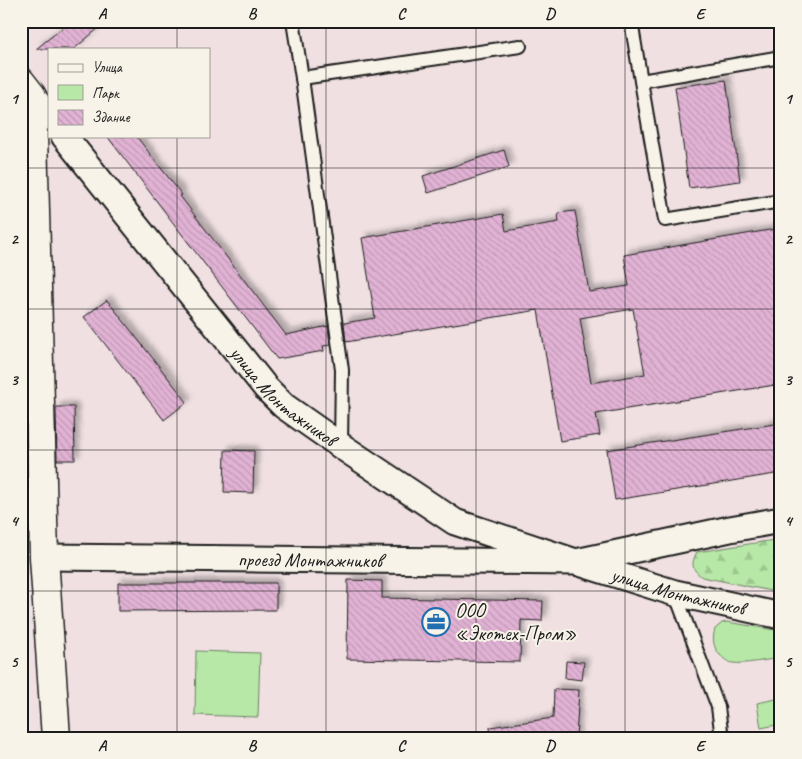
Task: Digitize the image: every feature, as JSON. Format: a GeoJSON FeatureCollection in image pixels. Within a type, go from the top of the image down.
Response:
{"type":"FeatureCollection","features":[{"type":"Feature","properties":{"kind":"main road"},"geometry":{"type":"LineString","coordinates":[[34,98],[44,557],[56,738]]}},
{"type":"Feature","properties":{"kind":"street","name":"улица Монтажников"},"geometry":{"type":"LineString","coordinates":[[66,138],[266,388],[284,406],[341,446],[456,522],[675,593],[781,616]]}},
{"type":"Feature","properties":{"kind":"street","name":"улица Монтажников"},"geometry":{"type":"LineString","coordinates":[[576,562],[781,520]]}},
{"type":"Feature","properties":{"kind":"street","name":"проезд Монтажников"},"geometry":{"type":"LineString","coordinates":[[44,557],[576,562]]}},
{"type":"Feature","properties":{"kind":"lane"},"geometry":{"type":"LineString","coordinates":[[293,21],[342,370],[341,446]]}},
{"type":"Feature","properties":{"kind":"lane"},"geometry":{"type":"LineString","coordinates":[[631,21],[665,220],[781,201]]}},
{"type":"Feature","properties":{"kind":"lane"},"geometry":{"type":"LineString","coordinates":[[302,78],[520,46]]}},
{"type":"Feature","properties":{"kind":"lane"},"geometry":{"type":"LineString","coordinates":[[642,81],[781,58]]}},
{"type":"Feature","properties":{"kind":"lane"},"geometry":{"type":"LineString","coordinates":[[675,593],[718,706],[722,738]]}},
{"type":"Feature","properties":{"kind":"green space"},"geometry":{"type":"Polygon","coordinates":[[[781,539],[781,593],[702,577],[693,566],[697,552],[781,539]]]}},
{"type":"Feature","properties":{"kind":"green space"},"geometry":{"type":"Polygon","coordinates":[[[727,622],[781,631],[781,658],[743,663],[731,663],[726,660],[718,652],[713,640],[715,629],[722,623],[727,622]]]}},
{"type":"Feature","properties":{"kind":"green space"},"geometry":{"type":"Polygon","coordinates":[[[196,651],[260,653],[258,717],[195,715],[196,651]]]}},
{"type":"Feature","properties":{"kind":"green space"},"geometry":{"type":"Polygon","coordinates":[[[781,698],[781,724],[761,728],[757,703],[781,698]]]}},
{"type":"Feature","properties":{"kind":"green space"},"geometry":{"type":"Polygon","coordinates":[[[252,734],[252,738],[164,738],[164,736],[252,734]]]}},
{"type":"Feature","properties":{"kind":"building"},"geometry":{"type":"Polygon","coordinates":[[[71,21],[107,21],[75,48],[36,49],[71,21]]]}},
{"type":"Feature","properties":{"kind":"building"},"geometry":{"type":"Polygon","coordinates":[[[726,80],[740,181],[689,188],[675,87],[726,80]]]}},
{"type":"Feature","properties":{"kind":"building"},"geometry":{"type":"Polygon","coordinates":[[[109,138],[138,138],[286,335],[328,326],[330,345],[323,346],[324,351],[277,359],[109,138]]]}},
{"type":"Feature","properties":{"kind":"building"},"geometry":{"type":"Polygon","coordinates":[[[504,150],[509,167],[428,193],[423,176],[504,150]]]}},
{"type":"Feature","properties":{"kind":"building"},"geometry":{"type":"Polygon","coordinates":[[[575,211],[589,292],[629,286],[624,255],[781,228],[781,384],[596,414],[600,435],[560,441],[538,310],[346,342],[344,323],[375,318],[362,238],[503,214],[506,231],[559,222],[558,213],[575,211]],[[633,309],[580,318],[591,383],[645,374],[633,309]]]}},
{"type":"Feature","properties":{"kind":"building"},"geometry":{"type":"Polygon","coordinates":[[[107,300],[187,402],[164,420],[84,317],[107,300]]]}},
{"type":"Feature","properties":{"kind":"building"},"geometry":{"type":"Polygon","coordinates":[[[56,407],[74,407],[75,460],[57,460],[56,407]]]}},
{"type":"Feature","properties":{"kind":"building"},"geometry":{"type":"Polygon","coordinates":[[[781,423],[781,473],[615,500],[607,450],[781,423]]]}},
{"type":"Feature","properties":{"kind":"building"},"geometry":{"type":"Polygon","coordinates":[[[225,450],[254,451],[253,493],[224,492],[225,450]]]}},
{"type":"Feature","properties":{"kind":"building"},"geometry":{"type":"Polygon","coordinates":[[[348,580],[382,581],[382,598],[543,601],[542,621],[521,620],[520,662],[347,659],[348,580]]]}},
{"type":"Feature","properties":{"kind":"building"},"geometry":{"type":"Polygon","coordinates":[[[118,583],[276,583],[276,610],[118,611],[118,583]]]}},
{"type":"Feature","properties":{"kind":"building"},"geometry":{"type":"Polygon","coordinates":[[[566,661],[584,662],[582,680],[565,678],[566,661]]]}},
{"type":"Feature","properties":{"kind":"building"},"geometry":{"type":"Polygon","coordinates":[[[554,689],[579,690],[576,738],[491,738],[490,727],[553,718],[554,689]]]}},
{"type":"Feature","properties":{"kind":"place","name":"ООО «Экотех-Пром»"},"geometry":{"type":"Point","coordinates":[436,622]}}]}
